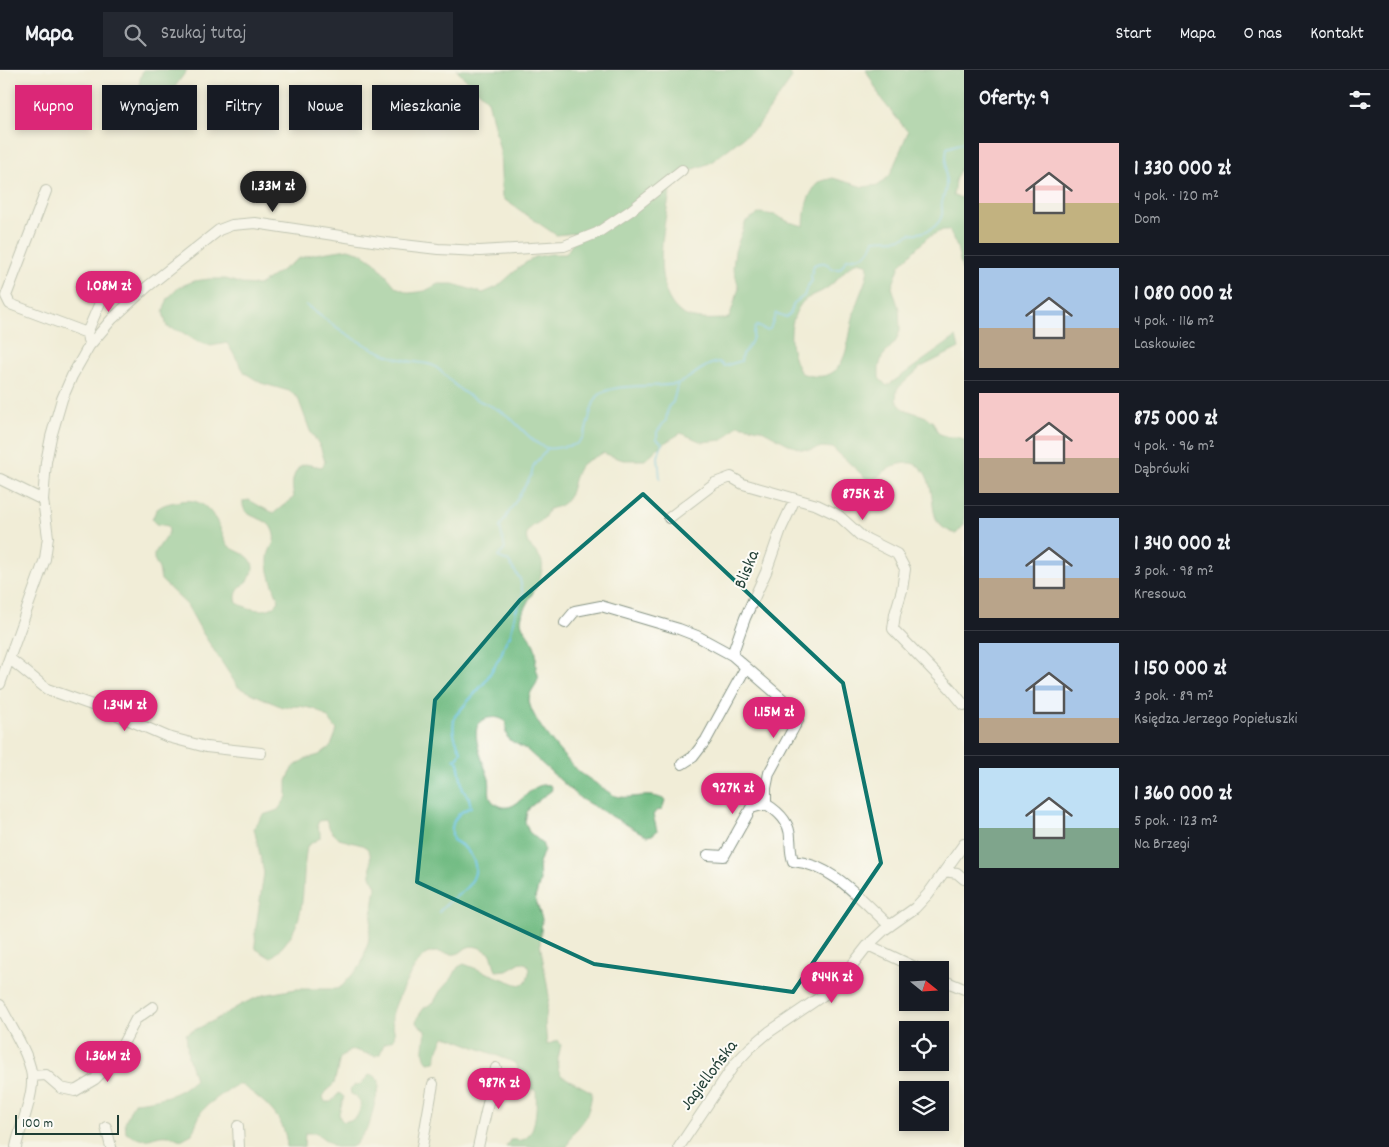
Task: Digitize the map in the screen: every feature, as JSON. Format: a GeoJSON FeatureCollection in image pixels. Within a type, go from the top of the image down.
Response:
{"type":"FeatureCollection","features":[{"type":"Feature","properties":{"kind":"street"},"geometry":{"type":"LineString","coordinates":[[0,684],[45,559],[48,537],[44,505],[46,462],[53,430],[69,384],[89,346],[112,320],[147,287],[219,230],[232,225],[255,223],[438,250],[480,251],[564,246],[597,233],[682,170]]}},
{"type":"Feature","properties":{"kind":"street"},"geometry":{"type":"LineString","coordinates":[[46,191],[6,296],[10,304],[87,333]]}},
{"type":"Feature","properties":{"kind":"street"},"geometry":{"type":"LineString","coordinates":[[89,346],[87,333],[110,279]]}},
{"type":"Feature","properties":{"kind":"street"},"geometry":{"type":"LineString","coordinates":[[669,518],[715,483],[731,477],[743,484],[817,505],[838,515],[861,536],[897,554],[905,569],[902,590],[892,629],[950,688],[964,705]]}},
{"type":"Feature","properties":{"kind":"street"},"geometry":{"type":"LineString","coordinates":[[0,480],[44,505]]}},
{"type":"Feature","properties":{"kind":"street","name":"Bliska"},"geometry":{"type":"LineString","coordinates":[[732,655],[745,618],[795,498]]}},
{"type":"Feature","properties":{"kind":"street"},"geometry":{"type":"LineString","coordinates":[[565,623],[575,611],[600,606],[679,629],[697,636],[732,655],[794,709],[798,720],[769,773],[766,788],[766,804]]}},
{"type":"Feature","properties":{"kind":"street"},"geometry":{"type":"LineString","coordinates":[[10,658],[47,689],[106,710],[168,737],[206,748],[262,753]]}},
{"type":"Feature","properties":{"kind":"street"},"geometry":{"type":"LineString","coordinates":[[682,764],[693,758],[706,740],[746,667]]}},
{"type":"Feature","properties":{"kind":"street"},"geometry":{"type":"LineString","coordinates":[[708,855],[724,856],[751,808],[766,804],[776,810],[789,828],[789,851],[793,861],[804,862],[820,868],[838,878],[890,926]]}},
{"type":"Feature","properties":{"kind":"street","name":"Jagiellońska"},"geometry":{"type":"LineString","coordinates":[[679,1147],[734,1065],[748,1050],[769,1032],[825,994],[842,978],[868,945],[914,908],[928,894],[964,844]]}},
{"type":"Feature","properties":{"kind":"street"},"geometry":{"type":"LineString","coordinates":[[945,870],[957,873],[964,879]]}},
{"type":"Feature","properties":{"kind":"street"},"geometry":{"type":"LineString","coordinates":[[868,945],[902,961]]}},
{"type":"Feature","properties":{"kind":"street"},"geometry":{"type":"LineString","coordinates":[[949,983],[964,989]]}},
{"type":"Feature","properties":{"kind":"street"},"geometry":{"type":"LineString","coordinates":[[0,1005],[24,1051],[33,1082],[30,1100],[16,1147]]}},
{"type":"Feature","properties":{"kind":"street"},"geometry":{"type":"LineString","coordinates":[[32,1076],[46,1075],[61,1088],[75,1090],[95,1079],[115,1059],[136,1019],[153,1007]]}},
{"type":"Feature","properties":{"kind":"street"},"geometry":{"type":"LineString","coordinates":[[478,1147],[496,1068]]}},
{"type":"Feature","properties":{"kind":"street"},"geometry":{"type":"LineString","coordinates":[[422,1147],[433,1084]]}},
{"type":"Feature","properties":{"kind":"street"},"geometry":{"type":"LineString","coordinates":[[238,1126],[239,1147]]}},
{"type":"Feature","properties":{"kind":"street"},"geometry":{"type":"LineString","coordinates":[[106,1128],[111,1147]]}},
{"type":"Feature","properties":{"kind":"highlighted area"},"geometry":{"type":"Polygon","coordinates":[[[643,494],[843,683],[881,863],[793,992],[594,964],[417,882],[435,700],[520,600],[643,494]]]}},
{"type":"Feature","properties":{"kind":"green space"},"geometry":{"type":"Polygon","coordinates":[[[143,70],[187,70],[176,85],[139,85],[143,70]]]}},
{"type":"Feature","properties":{"kind":"green space"},"geometry":{"type":"Polygon","coordinates":[[[456,70],[789,70],[792,78],[758,126],[710,163],[673,177],[662,249],[664,286],[670,301],[686,316],[698,319],[729,318],[739,288],[733,267],[735,251],[746,221],[760,213],[775,215],[789,222],[804,226],[807,203],[818,182],[833,178],[863,187],[879,185],[890,175],[908,132],[882,100],[866,70],[964,70],[964,160],[955,181],[953,196],[964,198],[964,270],[962,270],[957,247],[949,230],[943,230],[928,237],[900,265],[892,287],[899,309],[900,330],[896,341],[882,357],[879,367],[879,378],[887,386],[956,337],[959,348],[921,367],[897,389],[896,400],[903,409],[924,416],[933,422],[938,433],[947,437],[959,437],[964,440],[964,525],[956,534],[945,529],[937,521],[930,486],[926,474],[920,467],[904,463],[896,465],[871,483],[833,448],[800,449],[760,429],[738,425],[723,440],[702,442],[681,433],[661,445],[645,460],[623,460],[603,453],[583,463],[576,475],[570,494],[564,503],[549,509],[543,519],[532,527],[527,534],[528,543],[541,559],[542,564],[540,577],[521,619],[521,623],[535,648],[538,675],[529,700],[542,729],[582,774],[619,797],[651,796],[665,800],[662,810],[656,811],[653,815],[657,831],[647,836],[581,799],[527,750],[508,739],[506,722],[502,719],[488,718],[481,721],[477,727],[476,735],[480,755],[489,779],[490,797],[494,803],[503,807],[509,807],[536,787],[550,785],[552,790],[530,807],[525,822],[529,832],[542,843],[544,849],[539,864],[540,881],[535,898],[542,919],[540,943],[549,996],[545,1023],[547,1045],[558,1040],[561,1045],[558,1061],[560,1073],[562,1076],[592,1092],[586,1116],[573,1134],[567,1147],[506,1147],[510,1140],[521,1140],[527,1137],[531,1132],[536,1111],[536,1091],[526,1086],[516,1064],[449,1037],[444,1037],[435,1062],[429,1063],[424,1056],[425,1030],[416,1023],[417,1018],[424,1008],[434,1002],[458,967],[464,964],[516,984],[522,985],[527,980],[530,969],[527,964],[521,962],[507,970],[496,971],[491,954],[472,946],[456,954],[433,952],[424,956],[412,971],[394,1009],[392,1019],[394,1039],[384,1044],[380,1054],[375,1056],[354,1050],[349,1051],[340,1058],[334,1084],[325,1092],[323,1097],[325,1102],[331,1102],[339,1093],[344,1097],[339,1113],[340,1118],[344,1122],[356,1118],[360,1107],[358,1098],[351,1094],[350,1089],[355,1085],[361,1084],[369,1075],[375,1076],[379,1081],[369,1126],[355,1145],[351,1147],[335,1147],[316,1133],[305,1133],[304,1147],[287,1147],[286,1136],[278,1118],[265,1103],[240,1084],[229,1089],[209,1104],[201,1112],[192,1134],[181,1140],[172,1136],[145,1140],[134,1137],[126,1133],[125,1122],[134,1102],[151,1100],[175,1093],[195,1079],[188,1057],[186,1034],[263,995],[296,989],[337,989],[342,986],[361,965],[368,943],[376,887],[371,876],[370,853],[367,848],[339,839],[331,831],[326,820],[319,821],[317,826],[320,838],[307,846],[301,906],[293,932],[284,945],[271,958],[256,949],[255,934],[264,873],[254,828],[263,815],[278,810],[287,797],[287,781],[292,768],[305,759],[319,755],[331,746],[337,730],[328,718],[315,709],[299,706],[282,707],[238,687],[202,632],[187,605],[161,580],[154,554],[169,532],[168,526],[156,524],[152,520],[156,510],[168,504],[189,500],[202,504],[212,513],[228,545],[248,557],[252,563],[253,568],[250,578],[237,593],[237,603],[248,608],[265,610],[279,601],[271,580],[268,564],[268,555],[274,542],[274,534],[265,521],[250,515],[246,511],[243,507],[243,501],[249,500],[274,513],[294,497],[293,480],[300,466],[305,464],[322,467],[325,462],[320,446],[310,431],[298,398],[289,391],[261,383],[245,373],[227,343],[211,346],[167,327],[163,312],[168,298],[179,287],[194,281],[226,279],[242,284],[259,285],[300,258],[348,249],[362,253],[375,262],[396,287],[410,293],[425,291],[438,284],[453,284],[483,293],[497,287],[522,265],[535,257],[550,254],[566,254],[577,233],[556,235],[502,198],[500,151],[488,100],[479,92],[479,85],[472,85],[456,70]],[[859,261],[846,270],[831,285],[806,299],[801,304],[793,321],[791,339],[794,357],[801,373],[817,376],[829,374],[838,368],[844,358],[856,306],[868,265],[859,261]]]}},
{"type":"Feature","properties":{"kind":"waterway"},"geometry":{"type":"LineString","coordinates":[[306,305],[343,332],[373,349],[395,358],[434,366],[467,395],[504,413],[542,446],[553,449],[573,445],[583,438],[594,401],[605,392],[624,387],[676,384],[710,364],[719,362],[724,366],[741,361],[742,354],[748,348],[755,328],[757,326],[766,330],[770,329],[776,313],[786,317],[790,314],[794,303],[804,296],[807,287],[812,281],[811,276],[814,265],[824,263],[832,269],[840,269],[847,259],[865,255],[870,250],[874,240],[903,238],[911,233],[920,233],[934,227],[942,215],[942,204],[946,186],[947,148],[964,142]]}},
{"type":"Feature","properties":{"kind":"waterway"},"geometry":{"type":"LineString","coordinates":[[660,479],[658,457],[662,443],[657,439],[657,432],[666,420],[668,407],[673,402],[678,383]]}},
{"type":"Feature","properties":{"kind":"waterway"},"geometry":{"type":"LineString","coordinates":[[439,912],[466,888],[475,874],[474,861],[466,849],[453,840],[452,834],[455,820],[461,812],[471,807],[469,798],[463,790],[458,762],[454,759],[458,757],[461,751],[454,734],[455,716],[485,682],[510,636],[516,611],[523,594],[520,579],[508,561],[498,557],[505,549],[500,527],[531,476],[534,464],[547,449]]}}]}
